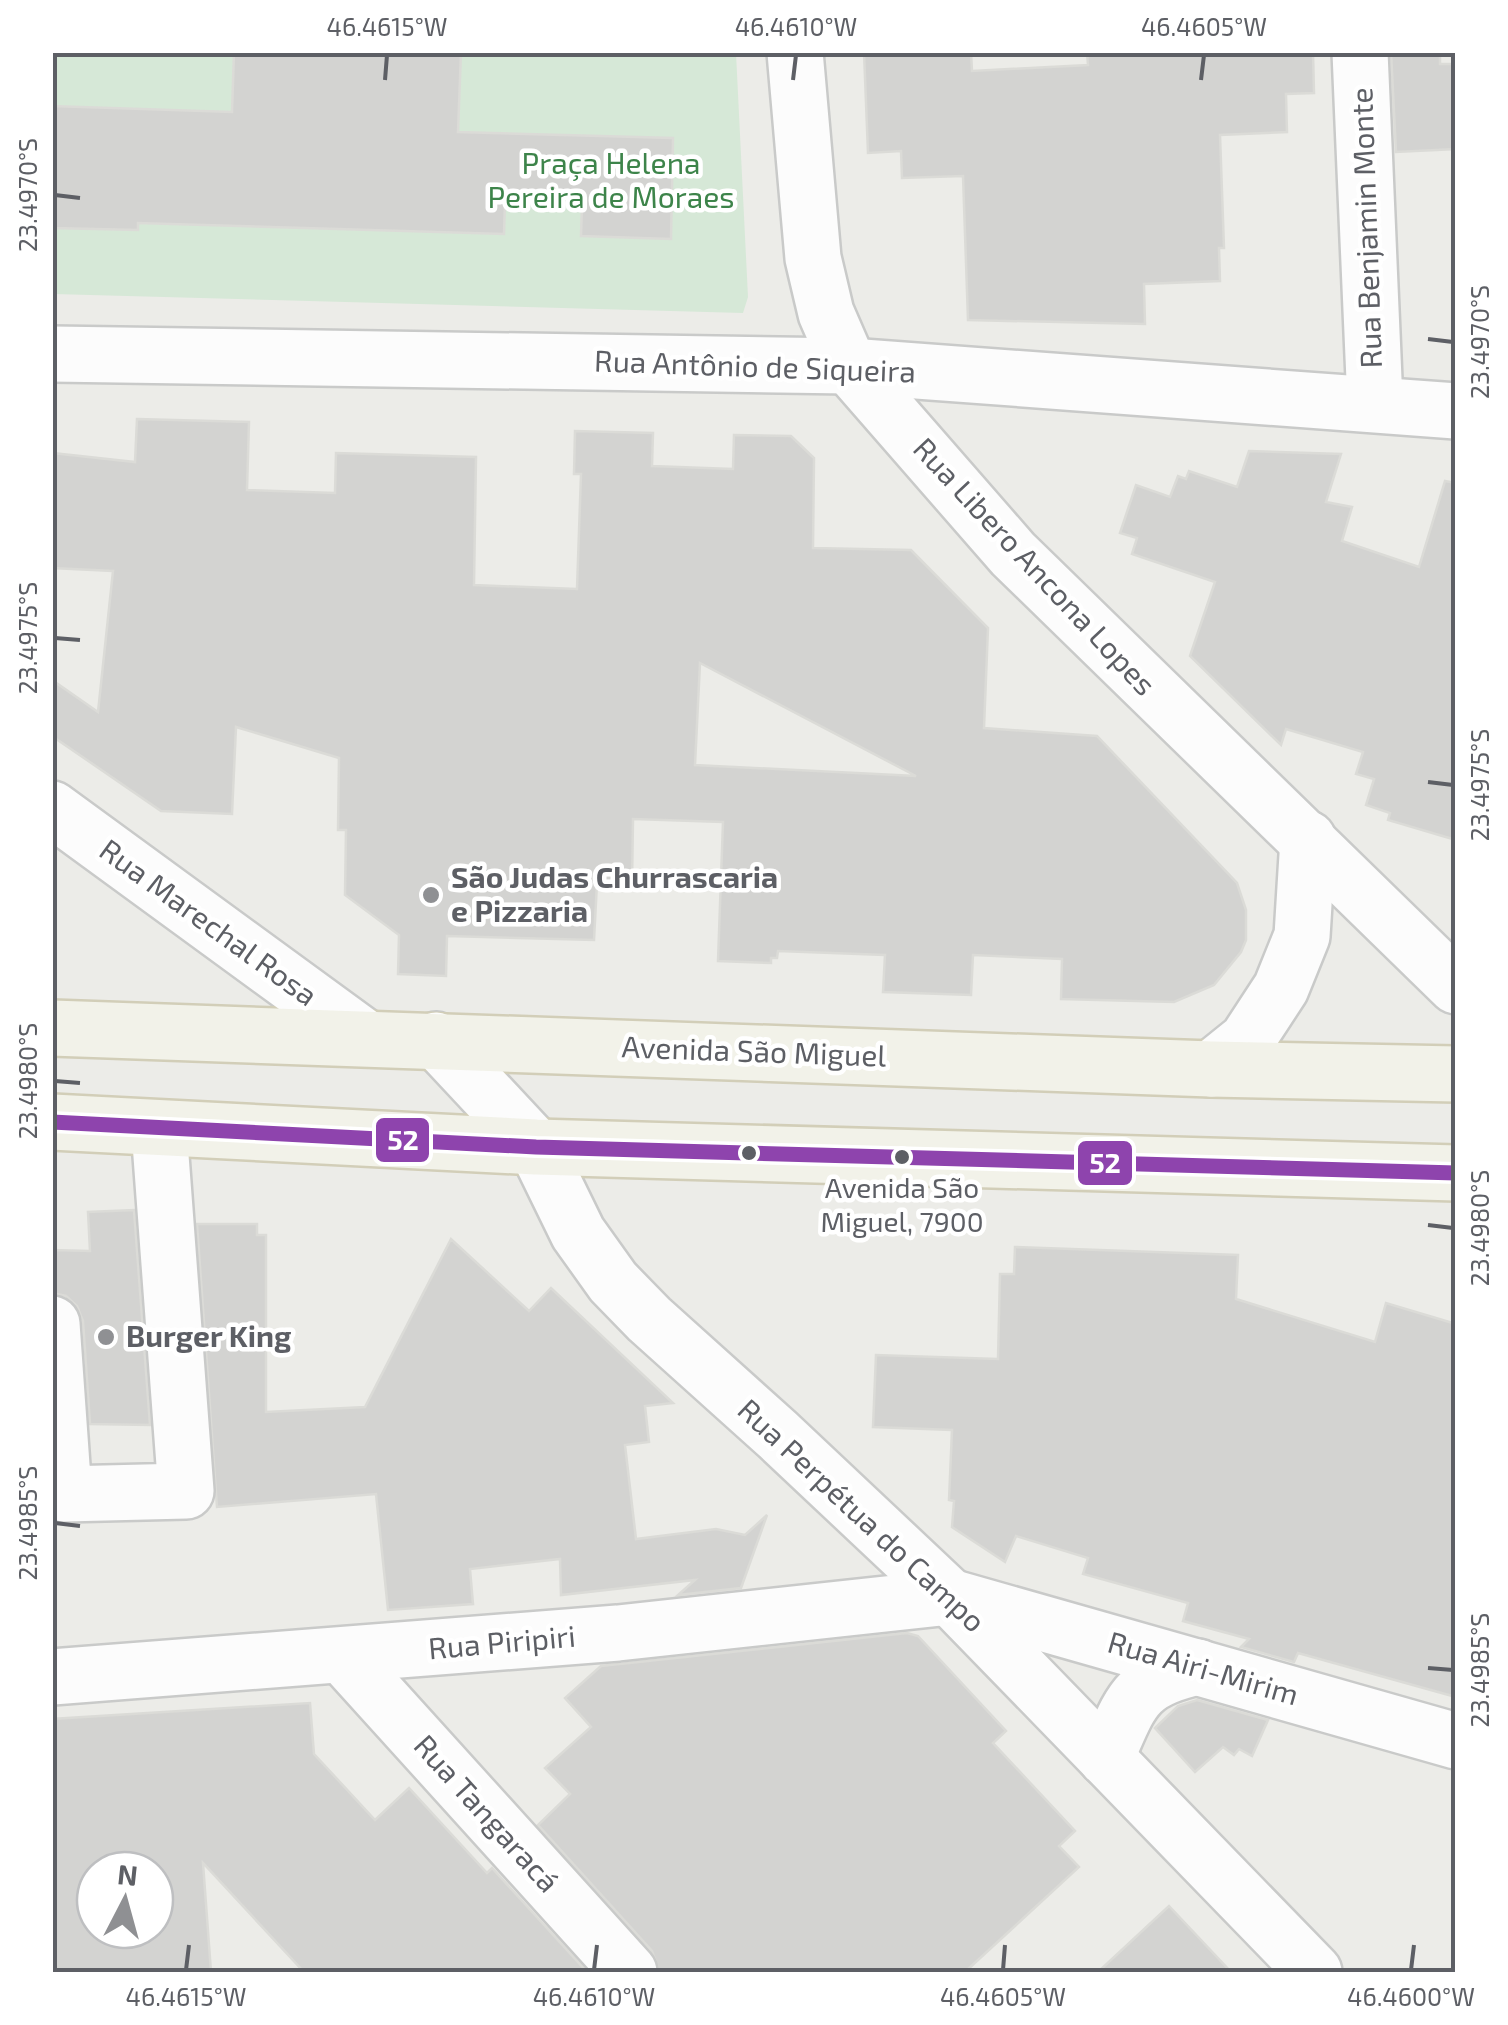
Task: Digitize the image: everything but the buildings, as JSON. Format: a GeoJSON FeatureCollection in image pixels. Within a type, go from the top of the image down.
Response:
{"type":"FeatureCollection","features":[{"type":"Feature","properties":{"kind":"main road","name":"Avenida São Miguel"},"geometry":{"type":"LineString","coordinates":[[52,1028],[1211,1069],[1456,1074]]}},
{"type":"Feature","properties":{"kind":"main road"},"geometry":{"type":"LineString","coordinates":[[52,1122],[536,1147],[1456,1173]]}},
{"type":"Feature","properties":{"kind":"street","name":"Rua Libero Ancona Lopes"},"geometry":{"type":"LineString","coordinates":[[795,52],[814,258],[826,313],[848,366],[1013,554],[1456,986]]}},
{"type":"Feature","properties":{"kind":"street","name":"Rua Benjamin Monte"},"geometry":{"type":"LineString","coordinates":[[1360,52],[1375,403]]}},
{"type":"Feature","properties":{"kind":"street","name":"Rua Antônio de Siqueira"},"geometry":{"type":"LineString","coordinates":[[52,354],[848,366],[1456,410]]}},
{"type":"Feature","properties":{"kind":"street","name":"Rua Marechal Rosa"},"geometry":{"type":"LineString","coordinates":[[52,808],[364,1037]]}},
{"type":"Feature","properties":{"kind":"street"},"geometry":{"type":"LineString","coordinates":[[1211,1069],[1247,1040],[1280,988],[1302,936],[1308,840]]}},
{"type":"Feature","properties":{"kind":"street","name":"Rua Perpétua do Campo"},"geometry":{"type":"LineString","coordinates":[[436,1040],[536,1147],[578,1233],[613,1282],[950,1597],[1314,1972]]}},
{"type":"Feature","properties":{"kind":"street"},"geometry":{"type":"LineString","coordinates":[[52,1324],[64,1494],[186,1491],[159,1129]]}},
{"type":"Feature","properties":{"kind":"street","name":"Rua Piripiri"},"geometry":{"type":"LineString","coordinates":[[52,1677],[618,1633],[950,1597]]}},
{"type":"Feature","properties":{"kind":"street","name":"Rua Airi-Mirim"},"geometry":{"type":"LineString","coordinates":[[950,1597],[1456,1741]]}},
{"type":"Feature","properties":{"kind":"street","name":"Rua Tangaracá"},"geometry":{"type":"LineString","coordinates":[[343,1656],[629,1972]]}},
{"type":"Feature","properties":{"kind":"street"},"geometry":{"type":"LineString","coordinates":[[1106,1758],[1130,1703],[1161,1675],[1198,1668]]}},
{"type":"Feature","properties":{"kind":"green space","name":"Praça Helena Pereira de Moraes"},"geometry":{"type":"Polygon","coordinates":[[[53,53],[736,53],[748,297],[743,313],[53,294],[53,53]]]}},
{"type":"Feature","properties":{"kind":"transit line","name":"52"},"geometry":{"type":"LineString","coordinates":[[52,1122],[536,1147],[1456,1173]]}},
{"type":"Feature","properties":{"kind":"place","name":"São Judas Churrascaria e Pizzaria"},"geometry":{"type":"Point","coordinates":[431,895]}},
{"type":"Feature","properties":{"kind":"place","name":"Avenida São Miguel, 7900"},"geometry":{"type":"Point","coordinates":[902,1157]}},
{"type":"Feature","properties":{"kind":"place","name":"Burger King"},"geometry":{"type":"Point","coordinates":[106,1337]}}]}
